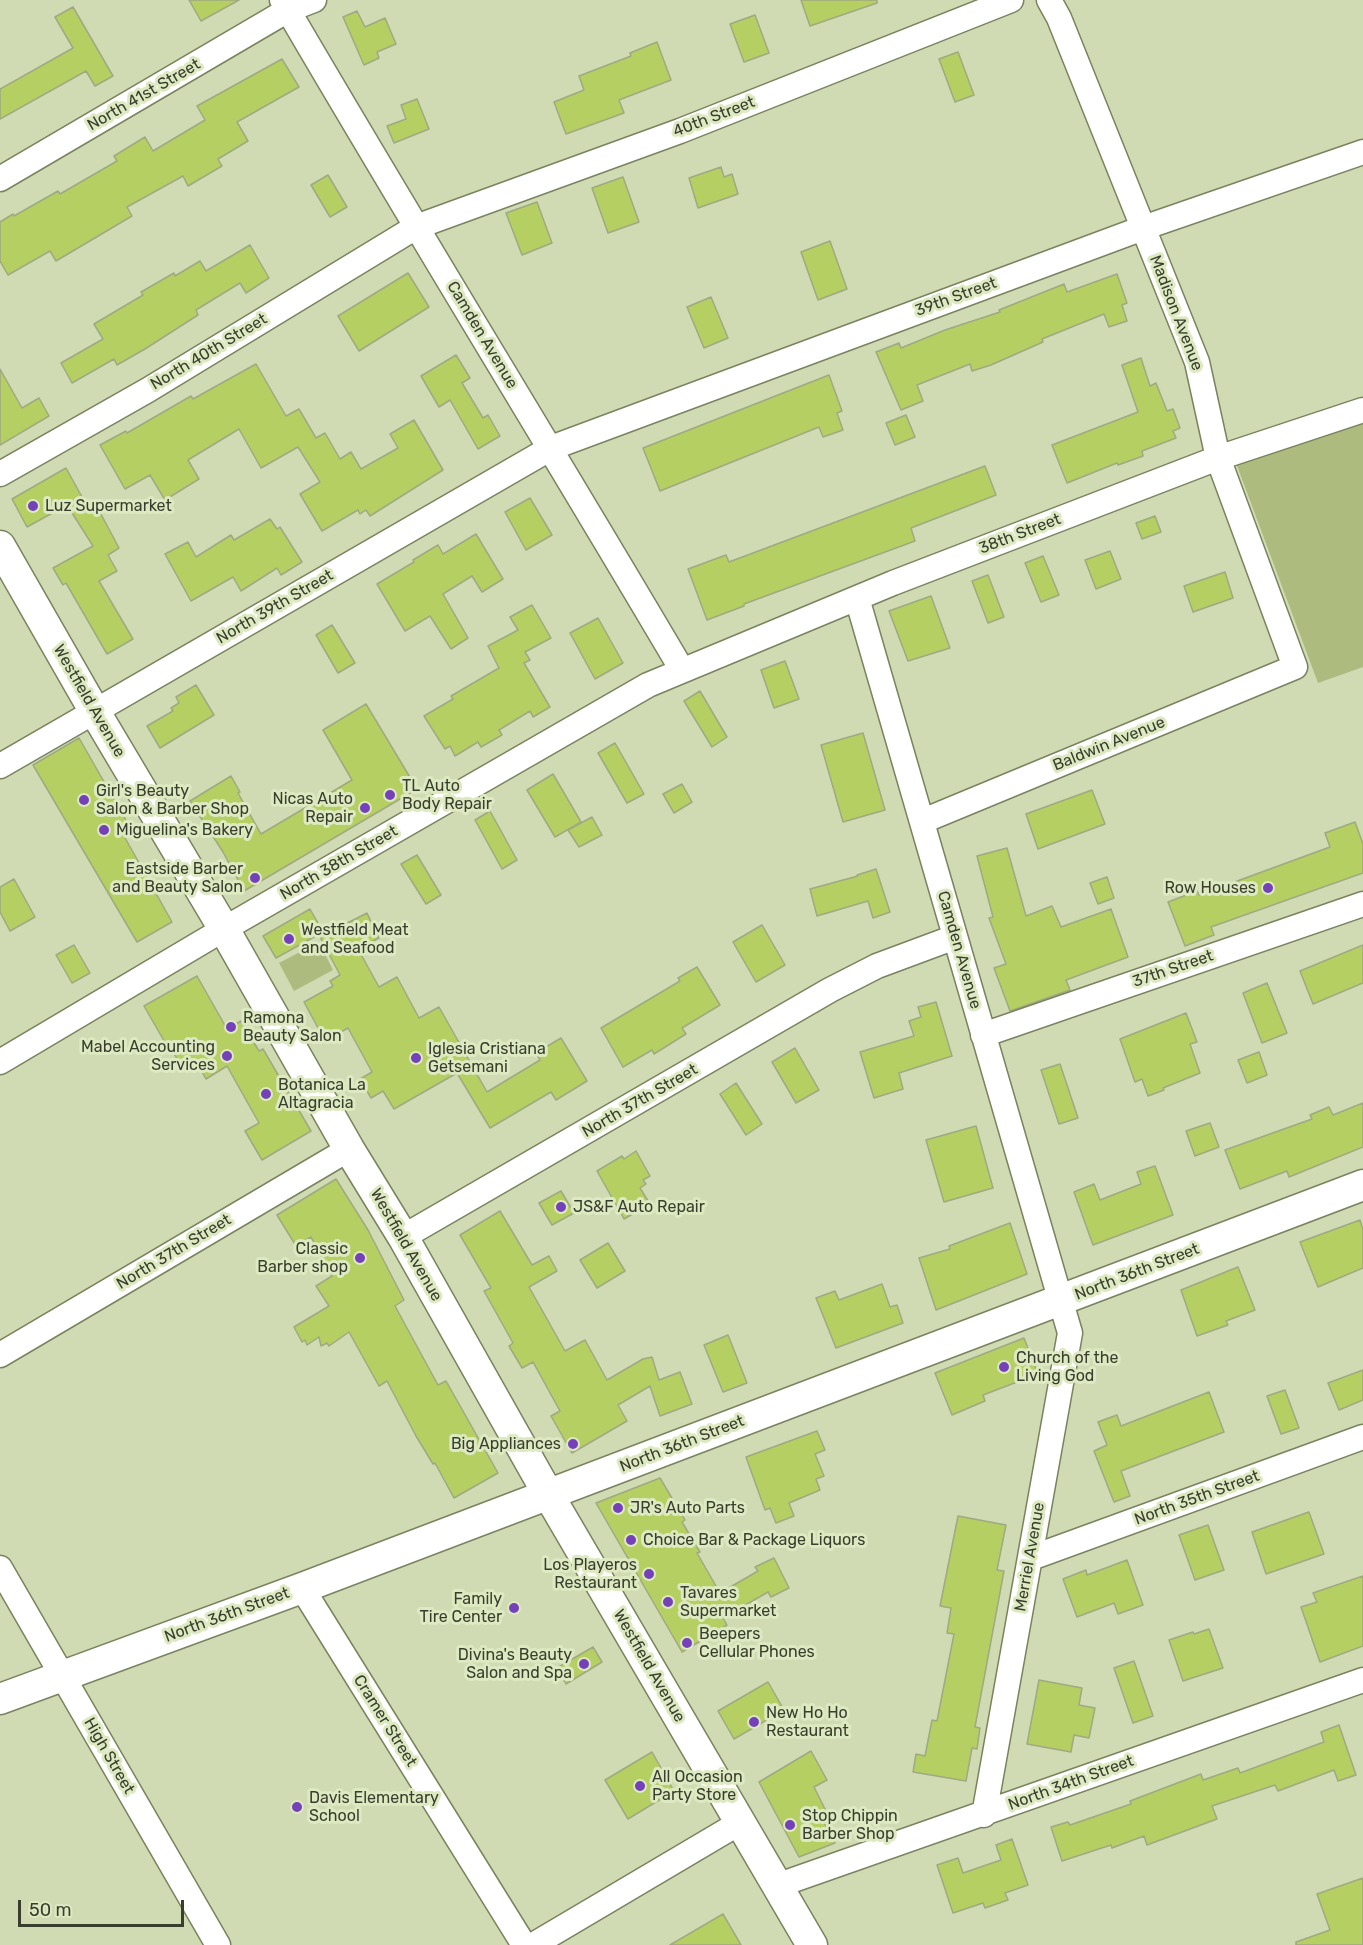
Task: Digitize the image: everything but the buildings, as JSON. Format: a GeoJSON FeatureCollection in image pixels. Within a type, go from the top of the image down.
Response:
{"type":"FeatureCollection","features":[{"type":"Feature","properties":{"kind":"street","name":"North 41st Street"},"geometry":{"type":"LineString","coordinates":[[0,179],[285,5],[314,0]]}},
{"type":"Feature","properties":{"kind":"street","name":"40th Street"},"geometry":{"type":"LineString","coordinates":[[416,227],[680,131],[1011,0]]}},
{"type":"Feature","properties":{"kind":"street","name":"Madison Avenue"},"geometry":{"type":"LineString","coordinates":[[1049,0],[1059,18],[1197,362],[1218,458],[1295,667]]}},
{"type":"Feature","properties":{"kind":"street","name":"Camden Avenue"},"geometry":{"type":"LineString","coordinates":[[285,5],[682,670]]}},
{"type":"Feature","properties":{"kind":"street","name":"39th Street"},"geometry":{"type":"LineString","coordinates":[[551,448],[1143,228],[1363,152]]}},
{"type":"Feature","properties":{"kind":"street","name":"North 40th Street"},"geometry":{"type":"LineString","coordinates":[[0,474],[148,390],[416,227]]}},
{"type":"Feature","properties":{"kind":"street","name":"38th Street"},"geometry":{"type":"LineString","coordinates":[[682,670],[857,598],[1218,458],[1363,410]]}},
{"type":"Feature","properties":{"kind":"street","name":"North 39th Street"},"geometry":{"type":"LineString","coordinates":[[0,766],[551,448]]}},
{"type":"Feature","properties":{"kind":"street","name":"Westfield Avenue"},"geometry":{"type":"LineString","coordinates":[[0,546],[95,712],[224,929],[349,1149],[403,1237],[548,1494],[812,1945]]}},
{"type":"Feature","properties":{"kind":"street","name":"Camden Avenue"},"geometry":{"type":"LineString","coordinates":[[857,598],[1062,1301]]}},
{"type":"Feature","properties":{"kind":"street","name":"Baldwin Avenue"},"geometry":{"type":"LineString","coordinates":[[923,821],[1295,667]]}},
{"type":"Feature","properties":{"kind":"street","name":"North 38th Street"},"geometry":{"type":"LineString","coordinates":[[0,1062],[224,929],[648,685],[682,670]]}},
{"type":"Feature","properties":{"kind":"street","name":"37th Street"},"geometry":{"type":"LineString","coordinates":[[983,1035],[1363,904]]}},
{"type":"Feature","properties":{"kind":"street","name":"North 37th Street"},"geometry":{"type":"LineString","coordinates":[[403,1237],[830,990],[877,966],[955,937]]}},
{"type":"Feature","properties":{"kind":"street","name":"North 37th Street"},"geometry":{"type":"LineString","coordinates":[[0,1355],[349,1149]]}},
{"type":"Feature","properties":{"kind":"street","name":"North 36th Street"},"geometry":{"type":"LineString","coordinates":[[0,1699],[302,1588],[1363,1185]]}},
{"type":"Feature","properties":{"kind":"street","name":"Merriel Avenue"},"geometry":{"type":"LineString","coordinates":[[984,1815],[1071,1333],[1062,1301]]}},
{"type":"Feature","properties":{"kind":"street","name":"North 35th Street"},"geometry":{"type":"LineString","coordinates":[[1031,1558],[1363,1437]]}},
{"type":"Feature","properties":{"kind":"street","name":"High Street"},"geometry":{"type":"LineString","coordinates":[[0,1568],[218,1945]]}},
{"type":"Feature","properties":{"kind":"street","name":"Cramer Street"},"geometry":{"type":"LineString","coordinates":[[302,1588],[524,1945]]}},
{"type":"Feature","properties":{"kind":"street","name":"North 34th Street"},"geometry":{"type":"LineString","coordinates":[[778,1885],[984,1815],[1363,1680]]}},
{"type":"Feature","properties":{"kind":"street"},"geometry":{"type":"LineString","coordinates":[[532,1945],[741,1822]]}},
{"type":"Feature","properties":{"kind":"green space"},"geometry":{"type":"Polygon","coordinates":[[[1363,419],[1363,667],[1318,683],[1236,463],[1363,419]]]}},
{"type":"Feature","properties":{"kind":"green space"},"geometry":{"type":"Polygon","coordinates":[[[319,942],[333,970],[294,991],[279,963],[319,942]]]}},
{"type":"Feature","properties":{"kind":"place","name":"Luz Supermarket"},"geometry":{"type":"Point","coordinates":[33,506]}},
{"type":"Feature","properties":{"kind":"place","name":"TL Auto Body Repair"},"geometry":{"type":"Point","coordinates":[390,795]}},
{"type":"Feature","properties":{"kind":"place","name":"Girl's Beauty Salon & Barber Shop"},"geometry":{"type":"Point","coordinates":[84,800]}},
{"type":"Feature","properties":{"kind":"place","name":"Nicas Auto Repair"},"geometry":{"type":"Point","coordinates":[365,808]}},
{"type":"Feature","properties":{"kind":"place","name":"Miguelina's Bakery"},"geometry":{"type":"Point","coordinates":[104,830]}},
{"type":"Feature","properties":{"kind":"place","name":"Eastside Barber and Beauty Salon"},"geometry":{"type":"Point","coordinates":[255,878]}},
{"type":"Feature","properties":{"kind":"place","name":"Row Houses"},"geometry":{"type":"Point","coordinates":[1268,888]}},
{"type":"Feature","properties":{"kind":"place","name":"Westfield Meat and Seafood"},"geometry":{"type":"Point","coordinates":[289,939]}},
{"type":"Feature","properties":{"kind":"place","name":"Ramona Beauty Salon"},"geometry":{"type":"Point","coordinates":[231,1027]}},
{"type":"Feature","properties":{"kind":"place","name":"Mabel Accounting Services"},"geometry":{"type":"Point","coordinates":[227,1056]}},
{"type":"Feature","properties":{"kind":"place","name":"Iglesia Cristiana Getsemani"},"geometry":{"type":"Point","coordinates":[416,1058]}},
{"type":"Feature","properties":{"kind":"place","name":"Botanica La Altagracia"},"geometry":{"type":"Point","coordinates":[266,1094]}},
{"type":"Feature","properties":{"kind":"place","name":"JS&F Auto Repair"},"geometry":{"type":"Point","coordinates":[561,1207]}},
{"type":"Feature","properties":{"kind":"place","name":"Classic Barber shop"},"geometry":{"type":"Point","coordinates":[360,1258]}},
{"type":"Feature","properties":{"kind":"place","name":"Church of the Living God"},"geometry":{"type":"Point","coordinates":[1004,1367]}},
{"type":"Feature","properties":{"kind":"place","name":"Big Appliances"},"geometry":{"type":"Point","coordinates":[573,1444]}},
{"type":"Feature","properties":{"kind":"place","name":"JR's Auto Parts"},"geometry":{"type":"Point","coordinates":[618,1508]}},
{"type":"Feature","properties":{"kind":"place","name":"Choice Bar & Package Liquors"},"geometry":{"type":"Point","coordinates":[631,1540]}},
{"type":"Feature","properties":{"kind":"place","name":"Los Playeros Restaurant"},"geometry":{"type":"Point","coordinates":[649,1574]}},
{"type":"Feature","properties":{"kind":"place","name":"Tavares Supermarket"},"geometry":{"type":"Point","coordinates":[668,1602]}},
{"type":"Feature","properties":{"kind":"place","name":"Family Tire Center"},"geometry":{"type":"Point","coordinates":[514,1608]}},
{"type":"Feature","properties":{"kind":"place","name":"Beepers Cellular Phones"},"geometry":{"type":"Point","coordinates":[687,1643]}},
{"type":"Feature","properties":{"kind":"place","name":"Divina's Beauty Salon and Spa"},"geometry":{"type":"Point","coordinates":[584,1664]}},
{"type":"Feature","properties":{"kind":"place","name":"New Ho Ho Restaurant"},"geometry":{"type":"Point","coordinates":[754,1722]}},
{"type":"Feature","properties":{"kind":"place","name":"All Occasion Party Store"},"geometry":{"type":"Point","coordinates":[640,1786]}},
{"type":"Feature","properties":{"kind":"place","name":"Davis Elementary School"},"geometry":{"type":"Point","coordinates":[297,1807]}},
{"type":"Feature","properties":{"kind":"place","name":"Stop Chippin Barber Shop"},"geometry":{"type":"Point","coordinates":[790,1825]}}]}
